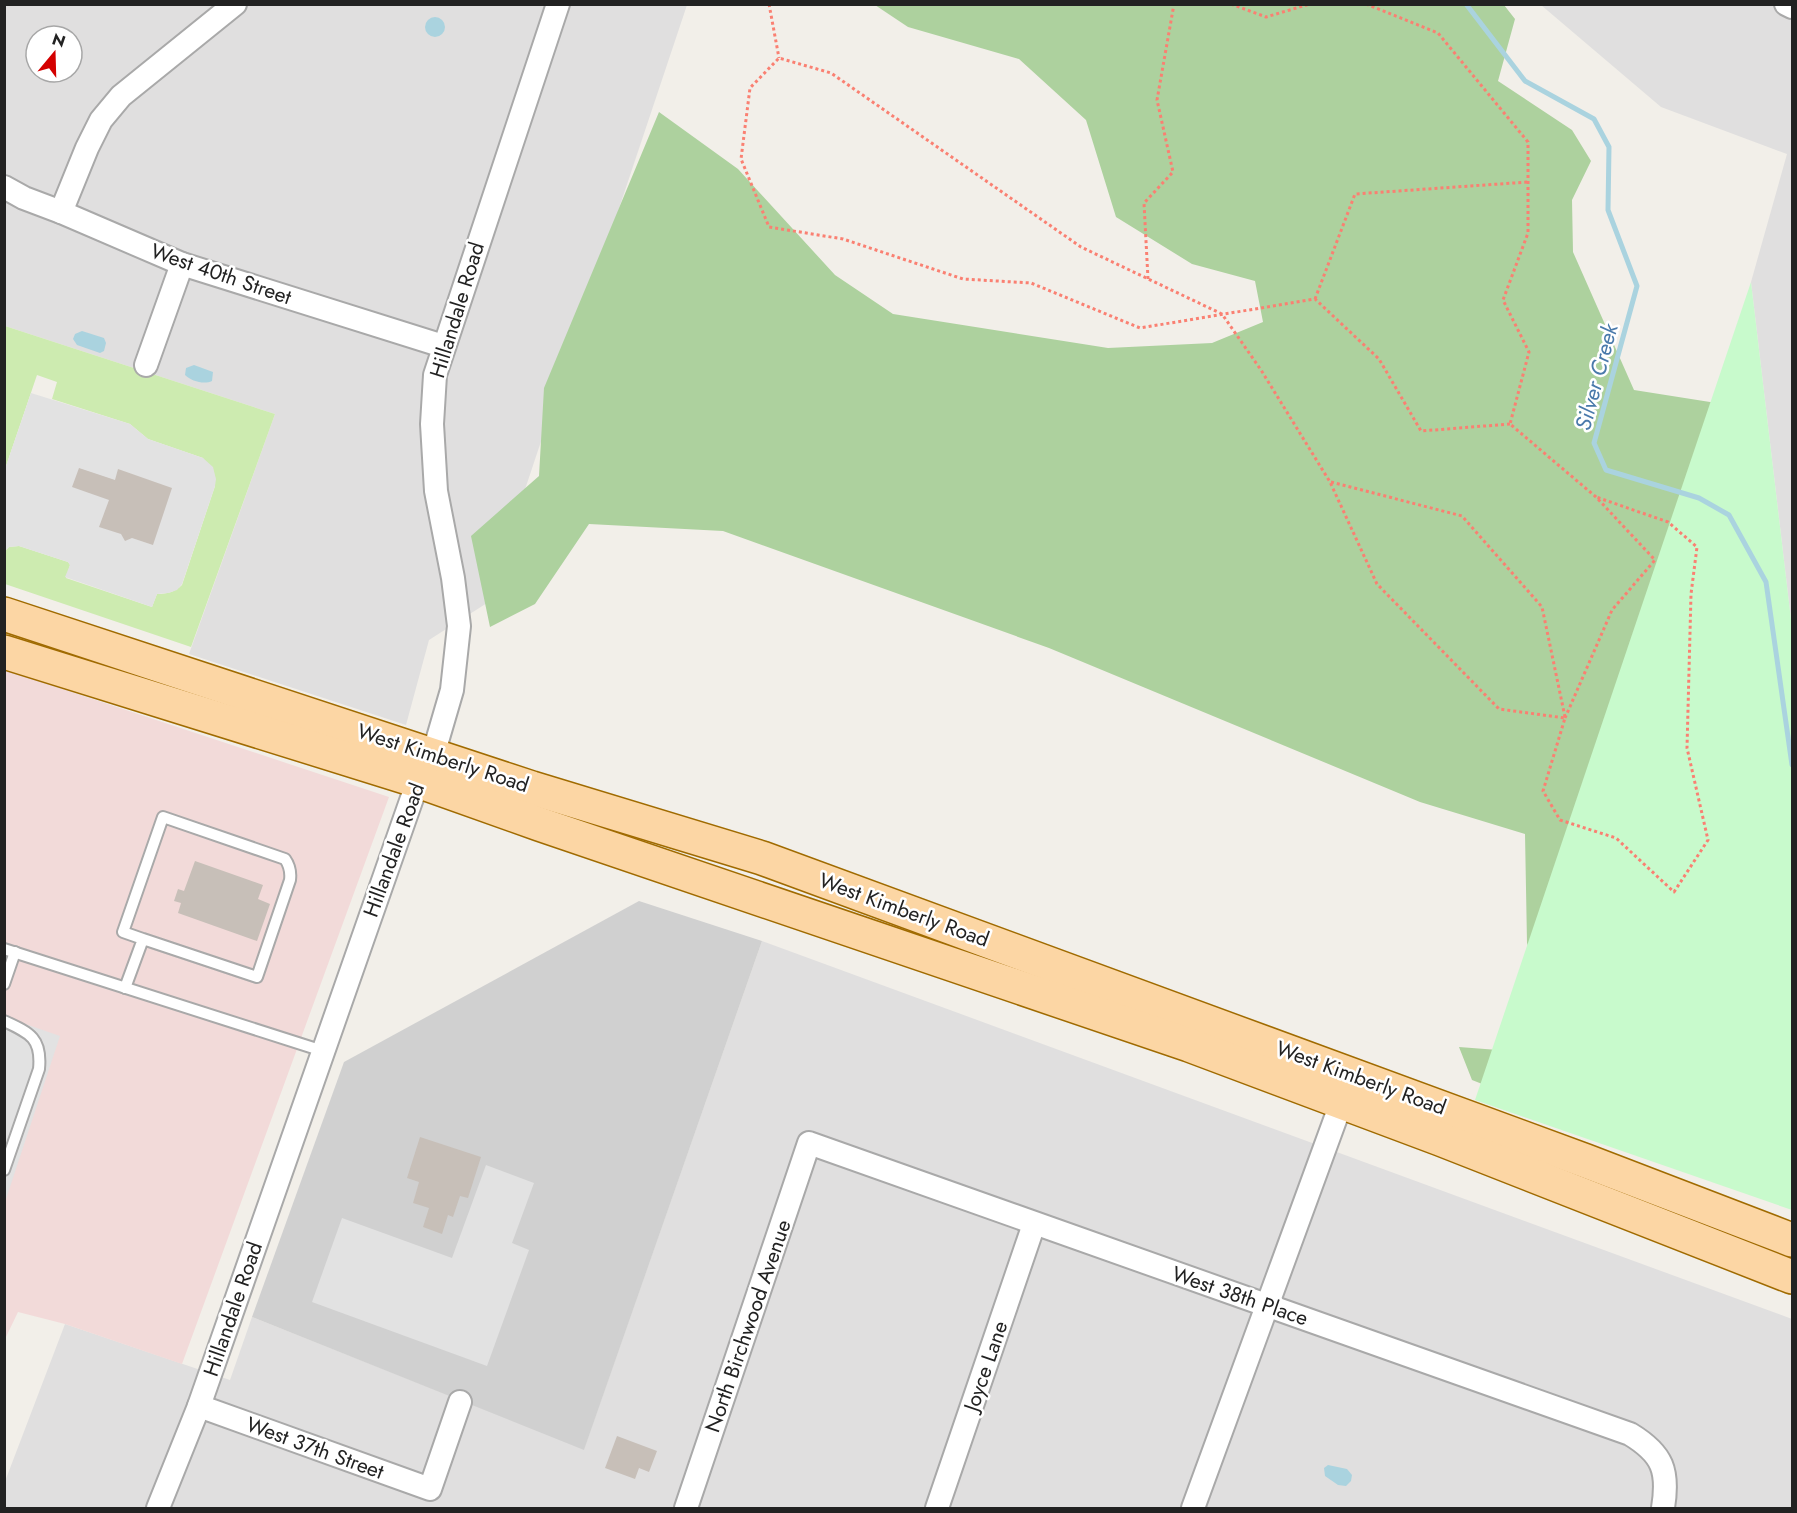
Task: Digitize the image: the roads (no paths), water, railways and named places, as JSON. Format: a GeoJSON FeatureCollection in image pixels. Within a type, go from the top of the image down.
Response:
{"type":"FeatureCollection","features":[{"type":"Feature","properties":{"kind":"main road","name":"West Kimberly Road"},"geometry":{"type":"LineString","coordinates":[[4,614],[425,768],[539,824],[1189,1045],[1347,1088],[1586,1161],[1792,1240]]}},
{"type":"Feature","properties":{"kind":"main road","name":"West Kimberly Road"},"geometry":{"type":"LineString","coordinates":[[4,652],[425,768]]}},
{"type":"Feature","properties":{"kind":"main road","name":"West Kimberly Road"},"geometry":{"type":"LineString","coordinates":[[1347,1088],[1789,1276]]}},
{"type":"Feature","properties":{"kind":"street"},"geometry":{"type":"LineString","coordinates":[[62,212],[87,148],[101,120],[121,96],[235,4]]}},
{"type":"Feature","properties":{"kind":"street","name":"Hillandale Road"},"geometry":{"type":"LineString","coordinates":[[158,1509],[199,1407],[322,1051],[452,690],[459,626],[453,578],[436,490],[432,424],[435,375],[558,4]]}},
{"type":"Feature","properties":{"kind":"street"},"geometry":{"type":"LineString","coordinates":[[1786,4],[1792,7]]}},
{"type":"Feature","properties":{"kind":"street","name":"West 40th Street"},"geometry":{"type":"LineString","coordinates":[[4,186],[24,198],[182,264],[443,346]]}},
{"type":"Feature","properties":{"kind":"street"},"geometry":{"type":"LineString","coordinates":[[146,365],[182,264]]}},
{"type":"Feature","properties":{"kind":"street"},"geometry":{"type":"LineString","coordinates":[[1193,1509],[1347,1088]]}},
{"type":"Feature","properties":{"kind":"street","name":"West 38th Place"},"geometry":{"type":"LineString","coordinates":[[809,1143],[1630,1434],[1649,1446],[1660,1464],[1666,1485],[1663,1509]]}},
{"type":"Feature","properties":{"kind":"street","name":"North Birchwood Avenue"},"geometry":{"type":"LineString","coordinates":[[686,1509],[809,1143]]}},
{"type":"Feature","properties":{"kind":"street","name":"Joyce Lane"},"geometry":{"type":"LineString","coordinates":[[937,1509],[1034,1224]]}},
{"type":"Feature","properties":{"kind":"street","name":"West 37th Street"},"geometry":{"type":"LineString","coordinates":[[199,1407],[430,1489],[460,1402]]}},
{"type":"Feature","properties":{"kind":"lane"},"geometry":{"type":"LineString","coordinates":[[163,817],[285,859],[289,864],[290,880],[257,977],[142,939],[123,932],[163,817]]}},
{"type":"Feature","properties":{"kind":"lane"},"geometry":{"type":"LineString","coordinates":[[125,988],[142,939]]}},
{"type":"Feature","properties":{"kind":"lane"},"geometry":{"type":"LineString","coordinates":[[4,984],[10,951],[322,1051]]}},
{"type":"Feature","properties":{"kind":"lane"},"geometry":{"type":"LineString","coordinates":[[4,1021],[34,1039],[41,1052],[39,1069],[4,1170]]}},
{"type":"Feature","properties":{"kind":"water"},"geometry":{"type":"Polygon","coordinates":[[[431,17],[439,17],[445,23],[445,31],[439,37],[431,37],[425,31],[425,23],[431,17]]]}},
{"type":"Feature","properties":{"kind":"water"},"geometry":{"type":"Polygon","coordinates":[[[82,331],[104,338],[106,343],[104,351],[100,353],[77,345],[73,339],[75,334],[82,331]]]}},
{"type":"Feature","properties":{"kind":"water"},"geometry":{"type":"Polygon","coordinates":[[[194,365],[213,372],[212,381],[198,382],[185,375],[186,368],[194,365]]]}},
{"type":"Feature","properties":{"kind":"water"},"geometry":{"type":"Polygon","coordinates":[[[1328,1465],[1347,1469],[1352,1475],[1351,1481],[1346,1486],[1338,1485],[1325,1476],[1324,1468],[1328,1465]]]}},
{"type":"Feature","properties":{"kind":"waterway","name":"Silver Creek"},"geometry":{"type":"LineString","coordinates":[[1466,4],[1525,81],[1594,119],[1609,147],[1608,210],[1637,286],[1594,443],[1606,470],[1699,498],[1729,515],[1766,582],[1792,765]]}}]}
